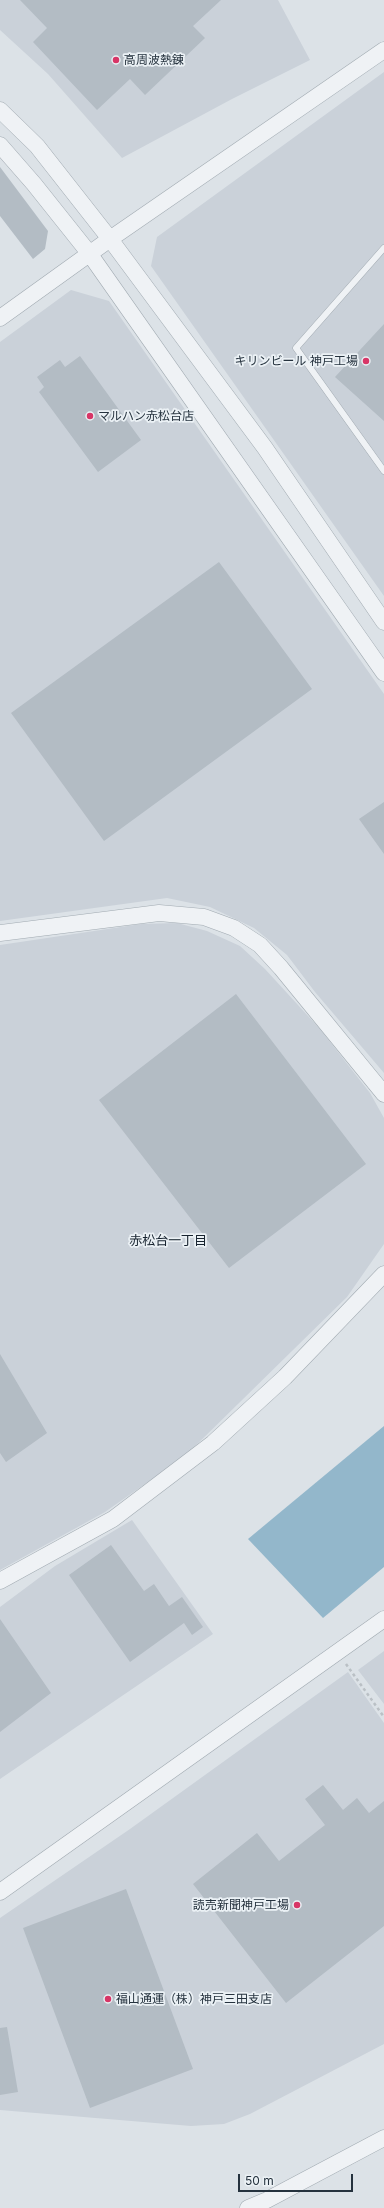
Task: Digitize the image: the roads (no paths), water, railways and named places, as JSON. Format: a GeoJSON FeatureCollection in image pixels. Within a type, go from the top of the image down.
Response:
{"type":"FeatureCollection","features":[{"type":"Feature","properties":{"kind":"street"},"geometry":{"type":"LineString","coordinates":[[0,318],[110,238],[384,50]]}},
{"type":"Feature","properties":{"kind":"street"},"geometry":{"type":"LineString","coordinates":[[0,110],[37,146],[110,238],[265,448],[384,622]]}},
{"type":"Feature","properties":{"kind":"street"},"geometry":{"type":"LineString","coordinates":[[0,145],[34,184],[89,253],[384,673]]}},
{"type":"Feature","properties":{"kind":"street"},"geometry":{"type":"LineString","coordinates":[[0,933],[160,913],[204,917],[234,928],[260,945],[281,968],[384,1094]]}},
{"type":"Feature","properties":{"kind":"street"},"geometry":{"type":"LineString","coordinates":[[0,1581],[113,1519],[213,1443],[285,1377],[384,1274]]}},
{"type":"Feature","properties":{"kind":"street"},"geometry":{"type":"LineString","coordinates":[[0,1892],[384,1619]]}},
{"type":"Feature","properties":{"kind":"street"},"geometry":{"type":"LineString","coordinates":[[248,2208],[267,2200],[384,2138]]}},
{"type":"Feature","properties":{"kind":"lane"},"geometry":{"type":"LineString","coordinates":[[384,248],[296,348],[384,471]]}},
{"type":"Feature","properties":{"kind":"water"},"geometry":{"type":"Polygon","coordinates":[[[384,1426],[384,1567],[323,1618],[248,1539],[384,1426]]]}},
{"type":"Feature","properties":{"kind":"place","name":"高周波熱錬"},"geometry":{"type":"Point","coordinates":[116,60]}},
{"type":"Feature","properties":{"kind":"place","name":"キリンビール 神戸工場"},"geometry":{"type":"Point","coordinates":[366,361]}},
{"type":"Feature","properties":{"kind":"place","name":"マルハン赤松台店"},"geometry":{"type":"Point","coordinates":[90,416]}},
{"type":"Feature","properties":{"kind":"place","name":"読売新聞神戸工場"},"geometry":{"type":"Point","coordinates":[297,1905]}},
{"type":"Feature","properties":{"kind":"place","name":"福山通運（株）神戸三田支店"},"geometry":{"type":"Point","coordinates":[108,1999]}},
{"type":"Feature","properties":{"kind":"district","name":"赤松台一丁目"},"geometry":{"type":"Point","coordinates":[168,1241]}}]}
